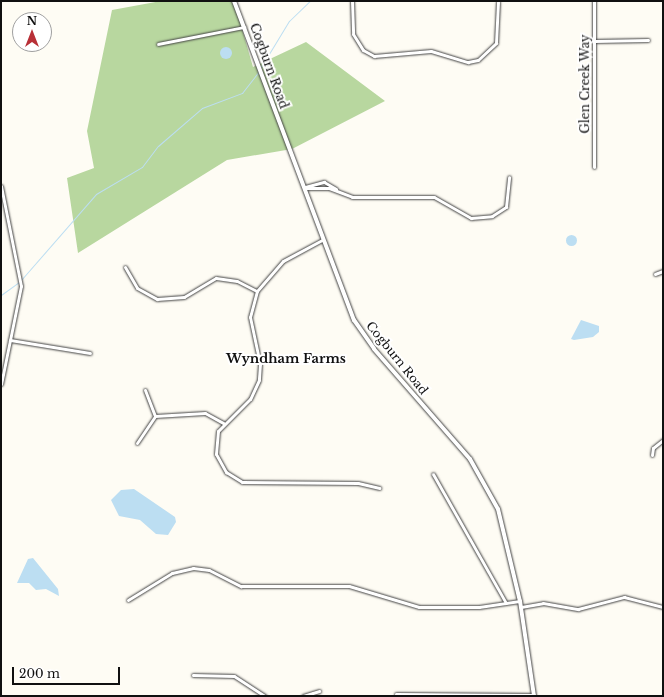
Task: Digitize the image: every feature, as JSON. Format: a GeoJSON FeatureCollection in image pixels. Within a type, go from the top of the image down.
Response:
{"type":"FeatureCollection","features":[{"type":"Feature","properties":{"kind":"street","name":"Cogburn Road"},"geometry":{"type":"LineString","coordinates":[[234,1],[322,240],[362,333],[470,459],[488,490],[501,517],[520,601],[534,696]]}},
{"type":"Feature","properties":{"kind":"street"},"geometry":{"type":"LineString","coordinates":[[352,1],[353,34],[362,50],[374,56],[431,51],[468,62],[478,60],[496,43],[498,2]]}},
{"type":"Feature","properties":{"kind":"street","name":"Glen Creek Way"},"geometry":{"type":"LineString","coordinates":[[594,1],[594,167]]}},
{"type":"Feature","properties":{"kind":"street"},"geometry":{"type":"LineString","coordinates":[[158,44],[244,27]]}},
{"type":"Feature","properties":{"kind":"street"},"geometry":{"type":"LineString","coordinates":[[595,41],[648,40]]}},
{"type":"Feature","properties":{"kind":"street"},"geometry":{"type":"LineString","coordinates":[[303,188],[324,182],[352,197],[434,197],[465,217],[492,216],[499,213],[509,199],[509,177]]}},
{"type":"Feature","properties":{"kind":"street"},"geometry":{"type":"LineString","coordinates":[[1,186],[21,286],[1,384]]}},
{"type":"Feature","properties":{"kind":"street"},"geometry":{"type":"LineString","coordinates":[[322,240],[279,264],[258,291],[250,317],[260,364],[259,380],[250,399],[223,423],[216,438],[216,454],[226,472],[240,481],[358,483],[379,488]]}},
{"type":"Feature","properties":{"kind":"street"},"geometry":{"type":"LineString","coordinates":[[125,267],[137,288],[157,299],[184,297],[216,278],[237,281],[258,291]]}},
{"type":"Feature","properties":{"kind":"street"},"geometry":{"type":"LineString","coordinates":[[655,274],[663,271]]}},
{"type":"Feature","properties":{"kind":"street"},"geometry":{"type":"LineString","coordinates":[[10,340],[90,353]]}},
{"type":"Feature","properties":{"kind":"street"},"geometry":{"type":"LineString","coordinates":[[145,390],[155,416]]}},
{"type":"Feature","properties":{"kind":"street"},"geometry":{"type":"LineString","coordinates":[[155,416],[205,413],[223,423]]}},
{"type":"Feature","properties":{"kind":"street"},"geometry":{"type":"LineString","coordinates":[[137,443],[155,416]]}},
{"type":"Feature","properties":{"kind":"street"},"geometry":{"type":"LineString","coordinates":[[652,455],[653,448],[663,440]]}},
{"type":"Feature","properties":{"kind":"street"},"geometry":{"type":"LineString","coordinates":[[433,474],[506,603]]}},
{"type":"Feature","properties":{"kind":"street"},"geometry":{"type":"LineString","coordinates":[[128,600],[172,572],[193,568],[209,570],[241,586],[349,586],[419,607],[520,601]]}},
{"type":"Feature","properties":{"kind":"street"},"geometry":{"type":"LineString","coordinates":[[521,607],[543,603],[578,609],[624,597],[663,607]]}},
{"type":"Feature","properties":{"kind":"street"},"geometry":{"type":"LineString","coordinates":[[193,675],[234,676],[264,696]]}},
{"type":"Feature","properties":{"kind":"street"},"geometry":{"type":"LineString","coordinates":[[303,696],[319,691]]}},
{"type":"Feature","properties":{"kind":"street"},"geometry":{"type":"LineString","coordinates":[[396,694],[534,696]]}},
{"type":"Feature","properties":{"kind":"green space"},"geometry":{"type":"Polygon","coordinates":[[[161,1],[234,1],[253,67],[306,42],[385,101],[292,149],[227,160],[78,253],[67,178],[94,168],[87,131],[112,10],[161,1]]]}},
{"type":"Feature","properties":{"kind":"water"},"geometry":{"type":"Polygon","coordinates":[[[224,47],[228,47],[232,53],[228,59],[224,59],[220,55],[220,51],[224,47]]]}},
{"type":"Feature","properties":{"kind":"water"},"geometry":{"type":"Polygon","coordinates":[[[571,234],[575,236],[577,240],[575,244],[571,246],[567,244],[565,240],[567,236],[571,234]]]}},
{"type":"Feature","properties":{"kind":"water"},"geometry":{"type":"Polygon","coordinates":[[[581,320],[599,326],[599,332],[593,337],[574,340],[571,339],[581,320]]]}},
{"type":"Feature","properties":{"kind":"water"},"geometry":{"type":"Polygon","coordinates":[[[134,489],[175,517],[176,522],[168,535],[156,534],[140,520],[119,516],[111,500],[121,490],[134,489]]]}},
{"type":"Feature","properties":{"kind":"water"},"geometry":{"type":"Polygon","coordinates":[[[33,558],[58,589],[59,596],[46,589],[36,590],[29,583],[17,583],[28,559],[33,558]]]}},
{"type":"Feature","properties":{"kind":"waterway"},"geometry":{"type":"LineString","coordinates":[[261,67],[289,21],[310,1]]}},
{"type":"Feature","properties":{"kind":"waterway"},"geometry":{"type":"LineString","coordinates":[[21,280],[96,194],[142,167],[158,146],[202,108],[242,93],[259,71]]}},
{"type":"Feature","properties":{"kind":"waterway"},"geometry":{"type":"LineString","coordinates":[[1,295],[19,282]]}},
{"type":"Feature","properties":{"kind":"district","name":"Wyndham Farms"},"geometry":{"type":"Point","coordinates":[286,359]}}]}
